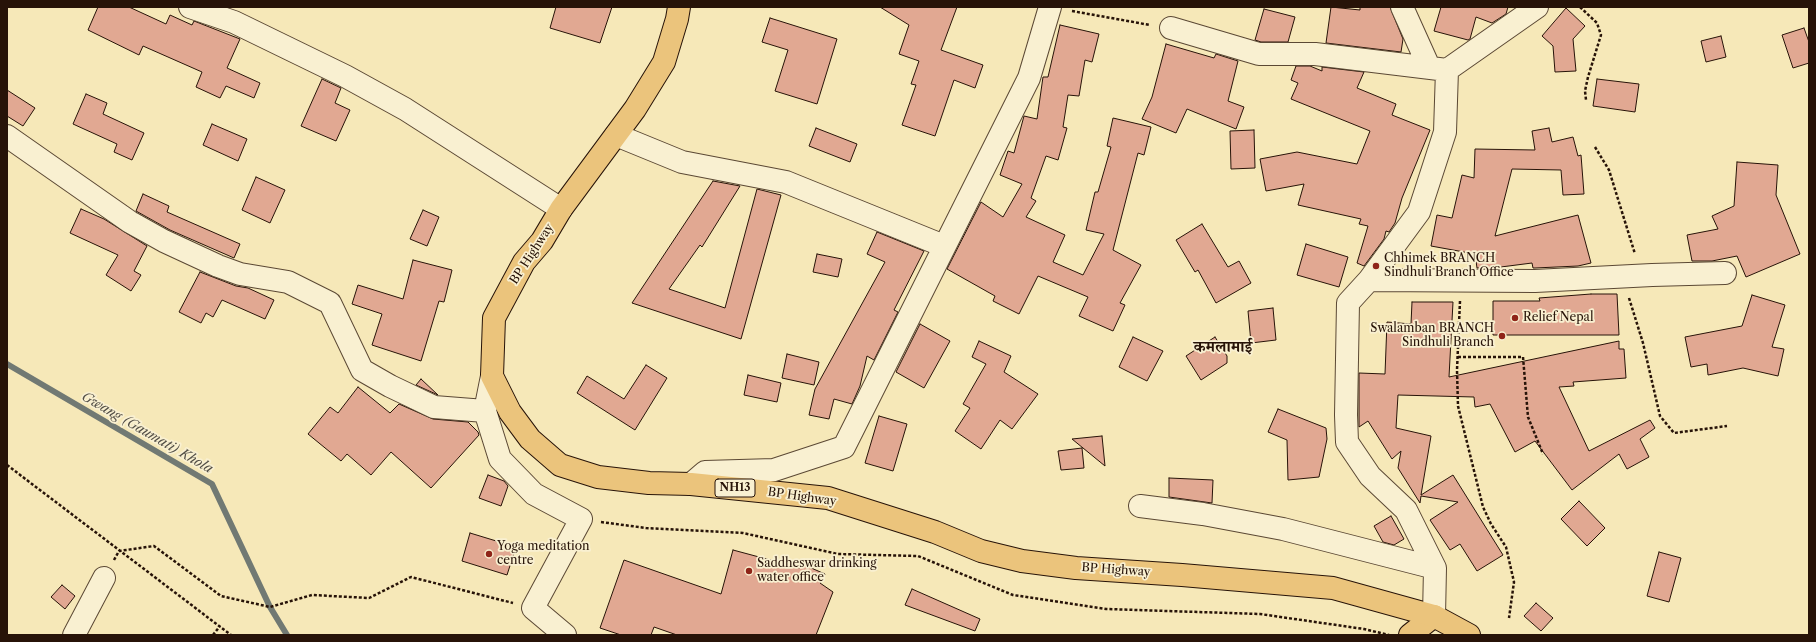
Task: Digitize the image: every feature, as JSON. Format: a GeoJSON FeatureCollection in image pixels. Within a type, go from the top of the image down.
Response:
{"type":"FeatureCollection","features":[{"type":"Feature","properties":{"kind":"main road","name":"BP Highway"},"geometry":{"type":"LineString","coordinates":[[679,7],[677,19],[664,62],[635,109],[561,209],[542,241],[524,262],[494,318],[492,376],[510,412],[530,439],[560,465],[598,477],[650,483],[691,484],[828,498],[935,532],[981,551],[1022,561],[1076,568],[1182,575],[1333,588],[1434,616],[1469,635]]}},
{"type":"Feature","properties":{"kind":"main road"},"geometry":{"type":"LineString","coordinates":[[1410,635],[1434,616]]}},
{"type":"Feature","properties":{"kind":"street"},"geometry":{"type":"LineString","coordinates":[[190,7],[234,22],[345,76],[412,114],[561,209]]}},
{"type":"Feature","properties":{"kind":"street"},"geometry":{"type":"LineString","coordinates":[[691,484],[705,472],[774,470],[844,447],[1029,78],[1050,7]]}},
{"type":"Feature","properties":{"kind":"street"},"geometry":{"type":"LineString","coordinates":[[1402,7],[1438,68],[1445,132],[1419,212],[1369,280],[1348,303],[1347,442],[1370,476],[1406,510],[1436,568],[1434,616]]}},
{"type":"Feature","properties":{"kind":"street"},"geometry":{"type":"LineString","coordinates":[[1171,28],[1259,54],[1315,54],[1438,68],[1536,7]]}},
{"type":"Feature","properties":{"kind":"street"},"geometry":{"type":"LineString","coordinates":[[616,135],[682,162],[786,182],[944,246]]}},
{"type":"Feature","properties":{"kind":"street"},"geometry":{"type":"LineString","coordinates":[[7,136],[130,222],[164,241],[218,266],[240,274],[288,282],[330,303],[362,370],[390,386],[434,407],[485,411]]}},
{"type":"Feature","properties":{"kind":"street"},"geometry":{"type":"LineString","coordinates":[[1369,280],[1535,281],[1725,273]]}},
{"type":"Feature","properties":{"kind":"street"},"geometry":{"type":"LineString","coordinates":[[492,376],[485,411],[500,459],[534,494],[581,519],[533,608],[565,635]]}},
{"type":"Feature","properties":{"kind":"street"},"geometry":{"type":"LineString","coordinates":[[1140,506],[1203,514],[1283,529],[1436,568]]}},
{"type":"Feature","properties":{"kind":"street"},"geometry":{"type":"LineString","coordinates":[[74,635],[104,578]]}},
{"type":"Feature","properties":{"kind":"path"},"geometry":{"type":"LineString","coordinates":[[1050,7],[1171,28]]}},
{"type":"Feature","properties":{"kind":"path"},"geometry":{"type":"LineString","coordinates":[[1580,7],[1597,23],[1601,35],[1584,91],[1586,100]]}},
{"type":"Feature","properties":{"kind":"path"},"geometry":{"type":"LineString","coordinates":[[1595,147],[1610,170],[1635,252],[1627,276],[1632,304],[1660,416],[1674,433],[1727,426]]}},
{"type":"Feature","properties":{"kind":"path"},"geometry":{"type":"LineString","coordinates":[[1461,280],[1458,406],[1483,507],[1491,524],[1506,547],[1514,582],[1509,618]]}},
{"type":"Feature","properties":{"kind":"path"},"geometry":{"type":"LineString","coordinates":[[1458,357],[1522,357],[1528,417],[1543,454]]}},
{"type":"Feature","properties":{"kind":"path"},"geometry":{"type":"LineString","coordinates":[[7,465],[230,635]]}},
{"type":"Feature","properties":{"kind":"path"},"geometry":{"type":"LineString","coordinates":[[581,519],[646,528],[743,533],[838,554],[918,556],[1013,595],[1106,609],[1260,614],[1364,629],[1389,635]]}},
{"type":"Feature","properties":{"kind":"path"},"geometry":{"type":"LineString","coordinates":[[119,551],[154,546],[221,596],[270,607],[312,595],[369,598],[412,577],[533,608]]}},
{"type":"Feature","properties":{"kind":"path"},"geometry":{"type":"LineString","coordinates":[[212,635],[220,626]]}},
{"type":"Feature","properties":{"kind":"building"},"geometry":{"type":"Polygon","coordinates":[[[98,7],[129,7],[166,24],[170,15],[192,25],[194,21],[240,39],[227,68],[260,83],[254,98],[226,86],[220,98],[196,87],[202,72],[143,46],[139,55],[88,30],[98,7]]]}},
{"type":"Feature","properties":{"kind":"building"},"geometry":{"type":"Polygon","coordinates":[[[556,7],[612,7],[600,43],[550,28],[556,7]]]}},
{"type":"Feature","properties":{"kind":"building"},"geometry":{"type":"Polygon","coordinates":[[[880,7],[957,7],[941,50],[983,65],[975,88],[954,80],[935,136],[902,125],[916,85],[911,84],[919,61],[899,54],[909,25],[880,7]]]}},
{"type":"Feature","properties":{"kind":"building"},"geometry":{"type":"Polygon","coordinates":[[[1331,7],[1360,10],[1360,7],[1390,7],[1403,39],[1401,52],[1326,43],[1331,7]]]}},
{"type":"Feature","properties":{"kind":"building"},"geometry":{"type":"Polygon","coordinates":[[[1441,7],[1508,7],[1506,14],[1492,23],[1476,17],[1470,39],[1468,40],[1434,31],[1441,7]]]}},
{"type":"Feature","properties":{"kind":"building"},"geometry":{"type":"Polygon","coordinates":[[[1566,8],[1585,26],[1573,39],[1576,71],[1555,72],[1553,46],[1542,36],[1566,8]]]}},
{"type":"Feature","properties":{"kind":"building"},"geometry":{"type":"Polygon","coordinates":[[[1264,9],[1295,17],[1288,42],[1261,42],[1255,40],[1264,9]]]}},
{"type":"Feature","properties":{"kind":"building"},"geometry":{"type":"Polygon","coordinates":[[[770,18],[837,39],[817,104],[775,91],[788,50],[762,42],[770,18]]]}},
{"type":"Feature","properties":{"kind":"building"},"geometry":{"type":"Polygon","coordinates":[[[1060,25],[1099,34],[1092,62],[1085,60],[1079,96],[1068,95],[1063,127],[1067,128],[1058,160],[1046,156],[1031,198],[1036,201],[1026,217],[1065,235],[1053,262],[1083,275],[1104,234],[1086,230],[1095,192],[1098,192],[1111,147],[1107,146],[1113,118],[1151,127],[1144,155],[1138,153],[1113,250],[1141,265],[1120,303],[1125,305],[1113,331],[1079,316],[1088,297],[1038,276],[1019,314],[993,301],[995,296],[947,269],[981,202],[1003,217],[1022,184],[1000,175],[1008,151],[1014,153],[1024,116],[1037,119],[1043,77],[1048,77],[1060,25]]]}},
{"type":"Feature","properties":{"kind":"building"},"geometry":{"type":"Polygon","coordinates":[[[1804,28],[1809,42],[1809,63],[1793,68],[1782,35],[1804,28]]]}},
{"type":"Feature","properties":{"kind":"building"},"geometry":{"type":"Polygon","coordinates":[[[1721,36],[1726,57],[1706,62],[1701,41],[1721,36]]]}},
{"type":"Feature","properties":{"kind":"building"},"geometry":{"type":"Polygon","coordinates":[[[1166,44],[1214,58],[1216,54],[1238,61],[1228,101],[1244,107],[1236,129],[1187,109],[1176,133],[1142,119],[1152,97],[1166,44]]]}},
{"type":"Feature","properties":{"kind":"building"},"geometry":{"type":"Polygon","coordinates":[[[1296,66],[1310,66],[1322,71],[1322,67],[1364,72],[1357,88],[1396,104],[1392,115],[1430,130],[1402,198],[1395,223],[1389,232],[1386,231],[1384,239],[1364,266],[1357,263],[1368,226],[1359,224],[1361,219],[1298,205],[1304,184],[1266,191],[1260,159],[1297,152],[1357,164],[1370,131],[1291,99],[1298,83],[1291,80],[1296,66]]]}},
{"type":"Feature","properties":{"kind":"building"},"geometry":{"type":"Polygon","coordinates":[[[322,79],[341,88],[335,103],[350,110],[336,141],[301,126],[322,79]]]}},
{"type":"Feature","properties":{"kind":"building"},"geometry":{"type":"Polygon","coordinates":[[[1597,79],[1639,84],[1635,112],[1593,106],[1597,79]]]}},
{"type":"Feature","properties":{"kind":"building"},"geometry":{"type":"Polygon","coordinates":[[[7,90],[35,108],[23,126],[7,116],[7,90]]]}},
{"type":"Feature","properties":{"kind":"building"},"geometry":{"type":"Polygon","coordinates":[[[86,94],[107,103],[103,114],[144,133],[132,160],[114,152],[117,144],[73,124],[86,94]]]}},
{"type":"Feature","properties":{"kind":"building"},"geometry":{"type":"Polygon","coordinates":[[[212,124],[247,139],[238,161],[203,145],[212,124]]]}},
{"type":"Feature","properties":{"kind":"building"},"geometry":{"type":"Polygon","coordinates":[[[816,128],[857,144],[850,162],[809,146],[816,128]]]}},
{"type":"Feature","properties":{"kind":"building"},"geometry":{"type":"Polygon","coordinates":[[[1549,128],[1552,142],[1573,137],[1578,156],[1581,155],[1584,194],[1563,195],[1561,170],[1512,169],[1495,236],[1578,215],[1591,263],[1578,266],[1533,268],[1532,263],[1493,268],[1477,268],[1475,254],[1431,246],[1437,215],[1452,218],[1462,175],[1474,178],[1475,149],[1535,150],[1532,131],[1549,128]]]}},
{"type":"Feature","properties":{"kind":"building"},"geometry":{"type":"Polygon","coordinates":[[[1254,130],[1255,168],[1231,169],[1230,131],[1254,130]]]}},
{"type":"Feature","properties":{"kind":"building"},"geometry":{"type":"Polygon","coordinates":[[[1737,162],[1778,165],[1776,195],[1800,254],[1746,277],[1737,256],[1712,261],[1692,261],[1687,235],[1718,229],[1712,216],[1734,206],[1737,162]]]}},
{"type":"Feature","properties":{"kind":"building"},"geometry":{"type":"Polygon","coordinates":[[[256,177],[285,190],[270,223],[242,210],[256,177]]]}},
{"type":"Feature","properties":{"kind":"building"},"geometry":{"type":"Polygon","coordinates":[[[713,181],[740,186],[702,247],[700,245],[669,289],[725,308],[757,189],[781,195],[741,339],[632,303],[713,181]]]}},
{"type":"Feature","properties":{"kind":"building"},"geometry":{"type":"Polygon","coordinates":[[[143,194],[169,206],[167,212],[240,244],[234,258],[170,230],[136,211],[143,194]]]}},
{"type":"Feature","properties":{"kind":"building"},"geometry":{"type":"Polygon","coordinates":[[[81,209],[104,219],[147,246],[134,271],[141,275],[131,291],[106,275],[118,255],[70,233],[81,209]]]}},
{"type":"Feature","properties":{"kind":"building"},"geometry":{"type":"Polygon","coordinates":[[[423,210],[439,217],[427,246],[410,239],[423,210]]]}},
{"type":"Feature","properties":{"kind":"building"},"geometry":{"type":"Polygon","coordinates":[[[1202,224],[1228,267],[1239,261],[1251,283],[1216,303],[1198,270],[1195,272],[1176,240],[1202,224]]]}},
{"type":"Feature","properties":{"kind":"building"},"geometry":{"type":"Polygon","coordinates":[[[877,232],[924,251],[894,310],[898,312],[874,360],[867,356],[860,386],[852,404],[834,399],[829,419],[809,415],[815,389],[885,262],[867,254],[877,232]]]}},
{"type":"Feature","properties":{"kind":"building"},"geometry":{"type":"Polygon","coordinates":[[[1306,244],[1348,257],[1339,287],[1297,275],[1306,244]]]}},
{"type":"Feature","properties":{"kind":"building"},"geometry":{"type":"Polygon","coordinates":[[[817,254],[842,259],[838,277],[813,272],[817,254]]]}},
{"type":"Feature","properties":{"kind":"building"},"geometry":{"type":"Polygon","coordinates":[[[413,260],[452,270],[444,302],[439,301],[421,361],[372,345],[382,314],[352,304],[358,285],[403,299],[413,260]]]}},
{"type":"Feature","properties":{"kind":"building"},"geometry":{"type":"Polygon","coordinates":[[[200,272],[236,286],[248,288],[274,300],[265,319],[222,300],[213,317],[206,313],[201,323],[179,312],[200,272]]]}},
{"type":"Feature","properties":{"kind":"building"},"geometry":{"type":"Polygon","coordinates":[[[1591,294],[1617,294],[1619,335],[1493,335],[1493,301],[1540,301],[1539,298],[1591,294]]]}},
{"type":"Feature","properties":{"kind":"building"},"geometry":{"type":"Polygon","coordinates":[[[1752,295],[1785,305],[1772,347],[1784,349],[1778,376],[1743,368],[1708,375],[1707,364],[1691,367],[1685,337],[1742,326],[1752,295]]]}},
{"type":"Feature","properties":{"kind":"building"},"geometry":{"type":"Polygon","coordinates":[[[1412,302],[1453,302],[1449,377],[1619,341],[1619,349],[1624,349],[1626,378],[1573,382],[1574,386],[1559,387],[1589,451],[1650,420],[1655,428],[1640,439],[1649,457],[1627,469],[1619,454],[1572,490],[1535,441],[1515,452],[1490,404],[1475,407],[1474,397],[1398,395],[1396,428],[1431,436],[1421,495],[1453,475],[1503,555],[1477,571],[1460,544],[1450,550],[1430,520],[1458,502],[1421,496],[1420,503],[1398,468],[1401,451],[1392,459],[1368,421],[1359,427],[1359,373],[1385,374],[1387,322],[1411,324],[1412,302]]]}},
{"type":"Feature","properties":{"kind":"building"},"geometry":{"type":"Polygon","coordinates":[[[1273,308],[1276,340],[1251,343],[1248,311],[1273,308]]]}},
{"type":"Feature","properties":{"kind":"building"},"geometry":{"type":"Polygon","coordinates":[[[920,324],[950,341],[924,388],[896,372],[920,324]]]}},
{"type":"Feature","properties":{"kind":"building"},"geometry":{"type":"Polygon","coordinates":[[[1133,337],[1163,351],[1147,381],[1119,367],[1133,337]]]}},
{"type":"Feature","properties":{"kind":"building"},"geometry":{"type":"Polygon","coordinates":[[[1215,337],[1227,356],[1227,363],[1201,380],[1186,356],[1215,337]]]}},
{"type":"Feature","properties":{"kind":"building"},"geometry":{"type":"Polygon","coordinates":[[[979,341],[1011,356],[1004,372],[1038,394],[1012,429],[1000,420],[981,449],[955,431],[970,408],[963,404],[986,364],[972,357],[979,341]]]}},
{"type":"Feature","properties":{"kind":"building"},"geometry":{"type":"Polygon","coordinates":[[[787,354],[819,362],[814,385],[782,378],[787,354]]]}},
{"type":"Feature","properties":{"kind":"building"},"geometry":{"type":"Polygon","coordinates":[[[646,365],[667,378],[635,430],[577,393],[587,376],[624,399],[646,365]]]}},
{"type":"Feature","properties":{"kind":"building"},"geometry":{"type":"Polygon","coordinates":[[[748,375],[781,383],[777,402],[744,395],[748,375]]]}},
{"type":"Feature","properties":{"kind":"building"},"geometry":{"type":"Polygon","coordinates":[[[421,379],[438,395],[416,385],[421,379]]]}},
{"type":"Feature","properties":{"kind":"building"},"geometry":{"type":"Polygon","coordinates":[[[358,387],[390,413],[399,404],[433,419],[468,422],[479,435],[431,488],[391,452],[371,475],[347,454],[341,461],[308,434],[330,407],[338,413],[358,387]]]}},
{"type":"Feature","properties":{"kind":"building"},"geometry":{"type":"Polygon","coordinates":[[[1278,409],[1326,428],[1327,439],[1319,477],[1288,480],[1287,440],[1268,432],[1278,409]]]}},
{"type":"Feature","properties":{"kind":"building"},"geometry":{"type":"Polygon","coordinates":[[[879,416],[907,424],[893,471],[865,463],[879,416]]]}},
{"type":"Feature","properties":{"kind":"building"},"geometry":{"type":"Polygon","coordinates":[[[1102,436],[1105,466],[1072,439],[1102,436]]]}},
{"type":"Feature","properties":{"kind":"building"},"geometry":{"type":"Polygon","coordinates":[[[1082,448],[1084,468],[1061,470],[1058,451],[1082,448]]]}},
{"type":"Feature","properties":{"kind":"building"},"geometry":{"type":"Polygon","coordinates":[[[488,475],[504,481],[508,486],[501,506],[479,498],[488,475]]]}},
{"type":"Feature","properties":{"kind":"building"},"geometry":{"type":"Polygon","coordinates":[[[1169,478],[1213,480],[1212,503],[1169,497],[1169,478]]]}},
{"type":"Feature","properties":{"kind":"building"},"geometry":{"type":"Polygon","coordinates":[[[1579,501],[1605,528],[1587,546],[1561,519],[1579,501]]]}},
{"type":"Feature","properties":{"kind":"building"},"geometry":{"type":"Polygon","coordinates":[[[1391,516],[1404,539],[1394,545],[1383,542],[1374,526],[1391,516]]]}},
{"type":"Feature","properties":{"kind":"building","name":"Yoga meditation centre"},"geometry":{"type":"Polygon","coordinates":[[[470,533],[516,547],[507,575],[462,561],[470,533]]]}},
{"type":"Feature","properties":{"kind":"building"},"geometry":{"type":"Polygon","coordinates":[[[733,550],[800,568],[802,564],[825,574],[820,583],[833,592],[816,635],[677,635],[654,627],[651,635],[621,635],[600,628],[624,560],[721,594],[733,550]]]}},
{"type":"Feature","properties":{"kind":"building"},"geometry":{"type":"Polygon","coordinates":[[[1659,552],[1681,558],[1669,602],[1647,596],[1659,552]]]}},
{"type":"Feature","properties":{"kind":"building"},"geometry":{"type":"Polygon","coordinates":[[[62,585],[75,596],[65,609],[51,597],[62,585]]]}},
{"type":"Feature","properties":{"kind":"building"},"geometry":{"type":"Polygon","coordinates":[[[912,589],[980,619],[975,631],[905,605],[912,589]]]}},
{"type":"Feature","properties":{"kind":"building"},"geometry":{"type":"Polygon","coordinates":[[[1536,603],[1553,618],[1541,631],[1524,616],[1536,603]]]}},
{"type":"Feature","properties":{"kind":"waterway","name":"Gwang (Gaumati) Khola"},"geometry":{"type":"LineString","coordinates":[[7,364],[212,484],[270,607],[287,635]]}},
{"type":"Feature","properties":{"kind":"place","name":"Chhimek BRANCH Sindhuli Branch Office"},"geometry":{"type":"Point","coordinates":[1376,266]}},
{"type":"Feature","properties":{"kind":"place","name":"Relief Nepal"},"geometry":{"type":"Point","coordinates":[1515,318]}},
{"type":"Feature","properties":{"kind":"place","name":"Swalamban BRANCH Sindhuli Branch"},"geometry":{"type":"Point","coordinates":[1502,336]}},
{"type":"Feature","properties":{"kind":"place","name":"Yoga meditation centre"},"geometry":{"type":"Point","coordinates":[489,554]}},
{"type":"Feature","properties":{"kind":"place","name":"Saddheswar drinking water office"},"geometry":{"type":"Point","coordinates":[749,571]}},
{"type":"Feature","properties":{"kind":"district","name":"कमलामाई"},"geometry":{"type":"Point","coordinates":[1223,347]}}]}
